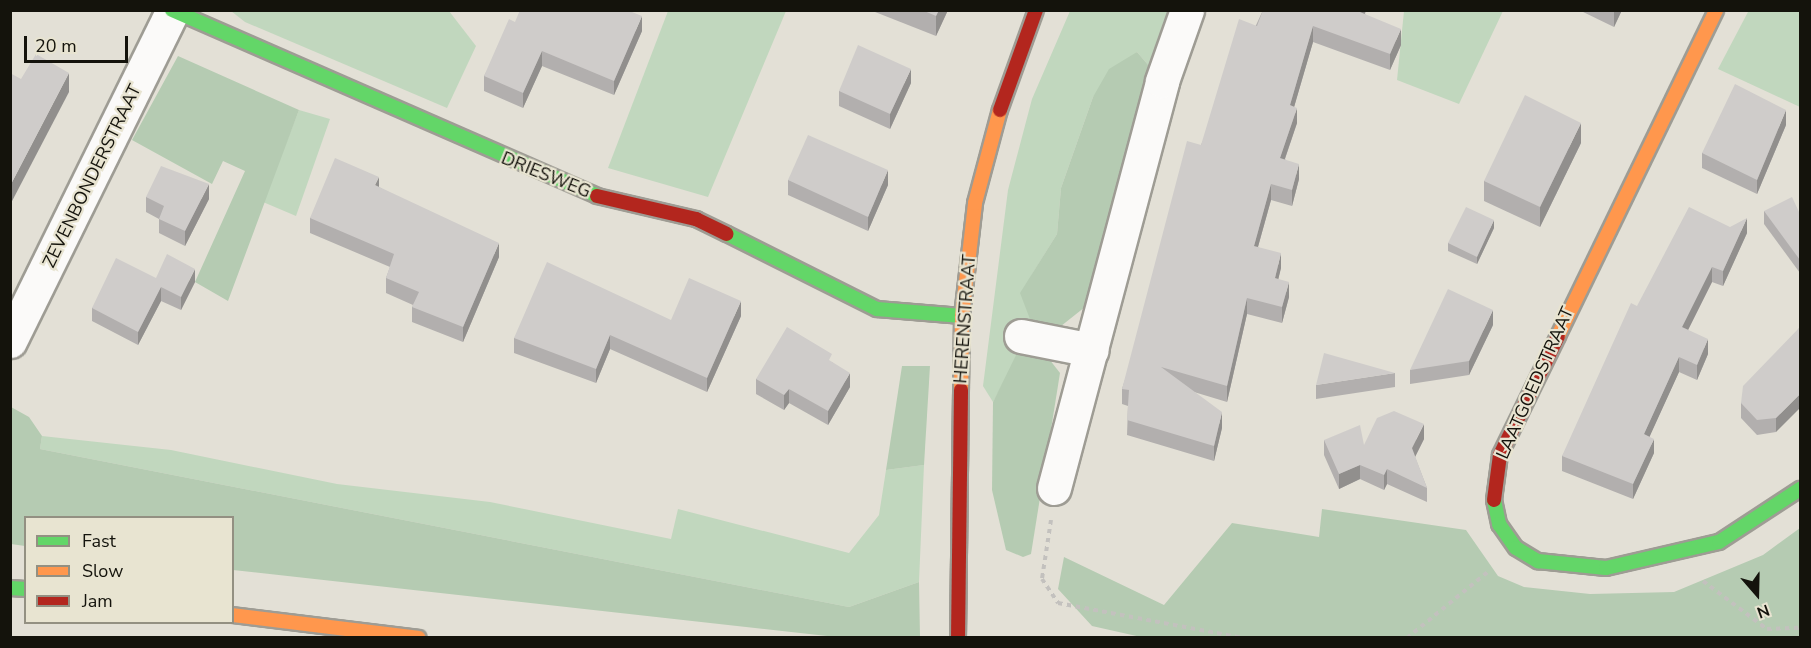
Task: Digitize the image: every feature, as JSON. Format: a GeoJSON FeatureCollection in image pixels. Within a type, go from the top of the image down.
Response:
{"type":"FeatureCollection","features":[{"type":"Feature","properties":{"kind":"main road","name":"HERENSTRAAT"},"geometry":{"type":"LineString","coordinates":[[958,638],[962,316],[975,203],[1011,70],[1036,10]]}},
{"type":"Feature","properties":{"kind":"main road","name":"LAATGOEDSTRAAT"},"geometry":{"type":"LineString","coordinates":[[1716,10],[1500,455],[1493,495],[1499,524],[1516,548],[1538,561],[1606,568],[1719,542],[1800,489]]}},
{"type":"Feature","properties":{"kind":"main road","name":"DRIESWEG"},"geometry":{"type":"LineString","coordinates":[[172,12],[581,192],[696,219],[877,309],[962,316]]}},
{"type":"Feature","properties":{"kind":"main road"},"geometry":{"type":"LineString","coordinates":[[234,615],[419,638]]}},
{"type":"Feature","properties":{"kind":"street"},"geometry":{"type":"LineString","coordinates":[[1054,488],[1161,81],[1186,10]]}},
{"type":"Feature","properties":{"kind":"street","name":"ZEVENBONDERSTRAAT"},"geometry":{"type":"LineString","coordinates":[[10,341],[172,12]]}},
{"type":"Feature","properties":{"kind":"street"},"geometry":{"type":"LineString","coordinates":[[1021,336],[1092,350]]}},
{"type":"Feature","properties":{"kind":"path"},"geometry":{"type":"LineString","coordinates":[[1054,488],[1042,579],[1058,603],[1244,638]]}},
{"type":"Feature","properties":{"kind":"path"},"geometry":{"type":"LineString","coordinates":[[1407,638],[1499,562]]}},
{"type":"Feature","properties":{"kind":"path"},"geometry":{"type":"LineString","coordinates":[[1701,579],[1767,629],[1800,628]]}},
{"type":"Feature","properties":{"kind":"green space"},"geometry":{"type":"Polygon","coordinates":[[[1749,10],[1800,11],[1800,107],[1718,69],[1749,10]]]}},
{"type":"Feature","properties":{"kind":"green space"},"geometry":{"type":"Polygon","coordinates":[[[231,11],[449,11],[476,46],[447,108],[245,22],[231,11]]]}},
{"type":"Feature","properties":{"kind":"green space"},"geometry":{"type":"Polygon","coordinates":[[[668,11],[786,11],[708,197],[608,168],[668,11]]]}},
{"type":"Feature","properties":{"kind":"green space"},"geometry":{"type":"Polygon","coordinates":[[[1070,11],[1171,11],[1149,66],[1137,52],[1093,97],[1061,188],[1057,234],[1031,276],[1033,327],[993,402],[983,386],[1008,190],[1032,99],[1070,11]]]}},
{"type":"Feature","properties":{"kind":"green space"},"geometry":{"type":"Polygon","coordinates":[[[1404,11],[1503,11],[1459,104],[1397,80],[1404,11]]]}},
{"type":"Feature","properties":{"kind":"green space"},"geometry":{"type":"Polygon","coordinates":[[[1137,52],[1149,66],[1085,307],[1056,330],[1033,327],[1020,293],[1057,234],[1061,188],[1093,97],[1109,69],[1137,52]]]}},
{"type":"Feature","properties":{"kind":"green space"},"geometry":{"type":"Polygon","coordinates":[[[178,56],[299,110],[228,301],[195,282],[245,171],[223,161],[212,184],[132,140],[178,56]]]}},
{"type":"Feature","properties":{"kind":"green space"},"geometry":{"type":"Polygon","coordinates":[[[299,110],[330,119],[296,216],[263,202],[299,110]]]}},
{"type":"Feature","properties":{"kind":"green space"},"geometry":{"type":"Polygon","coordinates":[[[1020,347],[1046,355],[1060,373],[1031,554],[1023,557],[1006,550],[992,490],[993,402],[1020,347]]]}},
{"type":"Feature","properties":{"kind":"green space"},"geometry":{"type":"Polygon","coordinates":[[[902,366],[930,366],[924,465],[886,470],[902,366]]]}},
{"type":"Feature","properties":{"kind":"green space"},"geometry":{"type":"Polygon","coordinates":[[[11,407],[29,417],[42,436],[40,449],[849,607],[919,582],[920,637],[836,637],[234,570],[234,516],[24,516],[24,546],[11,544],[11,407]]]}},
{"type":"Feature","properties":{"kind":"green space"},"geometry":{"type":"Polygon","coordinates":[[[42,436],[171,450],[337,484],[490,502],[671,539],[678,509],[849,553],[879,515],[886,470],[924,465],[919,582],[849,607],[40,449],[42,436]]]}},
{"type":"Feature","properties":{"kind":"green space"},"geometry":{"type":"Polygon","coordinates":[[[1322,509],[1466,530],[1498,576],[1524,587],[1590,594],[1674,592],[1763,555],[1800,528],[1800,637],[1141,637],[1092,626],[1058,589],[1064,557],[1164,605],[1232,523],[1319,537],[1322,509]]]}},
{"type":"Feature","properties":{"kind":"building"},"geometry":{"type":"Polygon","coordinates":[[[520,10],[627,10],[642,16],[614,81],[542,51],[523,93],[484,76],[509,19],[515,22],[520,10]]]}},
{"type":"Feature","properties":{"kind":"building"},"geometry":{"type":"Polygon","coordinates":[[[922,10],[939,10],[936,16],[922,10]]]}},
{"type":"Feature","properties":{"kind":"building"},"geometry":{"type":"Polygon","coordinates":[[[1263,10],[1360,10],[1360,12],[1401,29],[1390,54],[1313,26],[1290,105],[1297,108],[1280,158],[1299,164],[1292,190],[1271,184],[1254,246],[1281,253],[1275,278],[1289,282],[1282,307],[1247,298],[1227,386],[1161,367],[1222,412],[1214,446],[1127,420],[1129,390],[1122,389],[1187,141],[1201,145],[1239,19],[1257,26],[1263,10]]]}},
{"type":"Feature","properties":{"kind":"building"},"geometry":{"type":"Polygon","coordinates":[[[858,45],[911,69],[890,114],[839,91],[858,45]]]}},
{"type":"Feature","properties":{"kind":"building"},"geometry":{"type":"Polygon","coordinates":[[[36,54],[69,73],[10,186],[10,73],[21,79],[36,54]]]}},
{"type":"Feature","properties":{"kind":"building"},"geometry":{"type":"Polygon","coordinates":[[[1735,84],[1786,110],[1757,180],[1702,153],[1735,84]]]}},
{"type":"Feature","properties":{"kind":"building"},"geometry":{"type":"Polygon","coordinates":[[[1525,95],[1581,123],[1540,207],[1484,181],[1525,95]]]}},
{"type":"Feature","properties":{"kind":"building"},"geometry":{"type":"Polygon","coordinates":[[[808,135],[888,170],[868,217],[788,180],[808,135]]]}},
{"type":"Feature","properties":{"kind":"building"},"geometry":{"type":"Polygon","coordinates":[[[335,158],[379,177],[375,185],[499,243],[463,327],[412,307],[419,292],[386,278],[394,254],[310,218],[335,158]]]}},
{"type":"Feature","properties":{"kind":"building"},"geometry":{"type":"Polygon","coordinates":[[[161,166],[209,184],[185,231],[159,219],[164,206],[146,197],[161,166]]]}},
{"type":"Feature","properties":{"kind":"building"},"geometry":{"type":"Polygon","coordinates":[[[1792,197],[1800,214],[1800,260],[1764,211],[1792,197]]]}},
{"type":"Feature","properties":{"kind":"building"},"geometry":{"type":"Polygon","coordinates":[[[1466,207],[1494,220],[1477,257],[1448,243],[1466,207]]]}},
{"type":"Feature","properties":{"kind":"building"},"geometry":{"type":"Polygon","coordinates":[[[1689,207],[1730,227],[1747,218],[1723,271],[1712,267],[1682,327],[1708,339],[1697,365],[1679,357],[1644,434],[1654,439],[1633,484],[1562,456],[1631,303],[1637,306],[1689,207]]]}},
{"type":"Feature","properties":{"kind":"building"},"geometry":{"type":"Polygon","coordinates":[[[167,254],[195,269],[181,297],[161,287],[138,332],[92,308],[116,258],[156,278],[167,254]]]}},
{"type":"Feature","properties":{"kind":"building"},"geometry":{"type":"Polygon","coordinates":[[[547,262],[671,320],[689,278],[741,301],[707,378],[610,335],[596,369],[514,338],[547,262]]]}},
{"type":"Feature","properties":{"kind":"building"},"geometry":{"type":"Polygon","coordinates":[[[1448,289],[1493,310],[1469,361],[1410,370],[1448,289]]]}},
{"type":"Feature","properties":{"kind":"building"},"geometry":{"type":"Polygon","coordinates":[[[787,327],[832,354],[829,360],[850,373],[828,411],[789,389],[784,395],[756,379],[787,327]]]}},
{"type":"Feature","properties":{"kind":"building"},"geometry":{"type":"Polygon","coordinates":[[[1800,327],[1800,394],[1776,418],[1757,420],[1741,403],[1743,386],[1800,327]]]}},
{"type":"Feature","properties":{"kind":"building"},"geometry":{"type":"Polygon","coordinates":[[[1324,353],[1395,373],[1316,385],[1324,353]]]}},
{"type":"Feature","properties":{"kind":"building"},"geometry":{"type":"Polygon","coordinates":[[[1394,411],[1424,424],[1412,448],[1427,488],[1387,469],[1384,475],[1360,465],[1339,474],[1324,440],[1360,425],[1364,445],[1377,418],[1394,411]]]}},
{"type":"Feature","properties":{"kind":"traffic: fast"},"geometry":{"type":"LineString","coordinates":[[172,10],[597,196]]}},
{"type":"Feature","properties":{"kind":"traffic: fast"},"geometry":{"type":"LineString","coordinates":[[727,234],[877,309],[962,316]]}},
{"type":"Feature","properties":{"kind":"traffic: fast"},"geometry":{"type":"LineString","coordinates":[[1494,500],[1499,524],[1516,548],[1538,561],[1606,568],[1719,542],[1800,489]]}},
{"type":"Feature","properties":{"kind":"traffic: fast"},"geometry":{"type":"LineString","coordinates":[[10,588],[24,589]]}},
{"type":"Feature","properties":{"kind":"traffic: slow"},"geometry":{"type":"LineString","coordinates":[[1558,336],[1716,10]]}},
{"type":"Feature","properties":{"kind":"traffic: slow"},"geometry":{"type":"LineString","coordinates":[[961,390],[962,316],[975,203],[1000,110]]}},
{"type":"Feature","properties":{"kind":"traffic: slow"},"geometry":{"type":"LineString","coordinates":[[234,615],[419,638]]}},
{"type":"Feature","properties":{"kind":"traffic: jam"},"geometry":{"type":"LineString","coordinates":[[1000,110],[1036,10]]}},
{"type":"Feature","properties":{"kind":"traffic: jam"},"geometry":{"type":"LineString","coordinates":[[597,196],[696,219],[727,234]]}},
{"type":"Feature","properties":{"kind":"traffic: jam"},"geometry":{"type":"LineString","coordinates":[[1494,500],[1500,455],[1558,336]]}},
{"type":"Feature","properties":{"kind":"traffic: jam"},"geometry":{"type":"LineString","coordinates":[[958,638],[961,390]]}}]}
